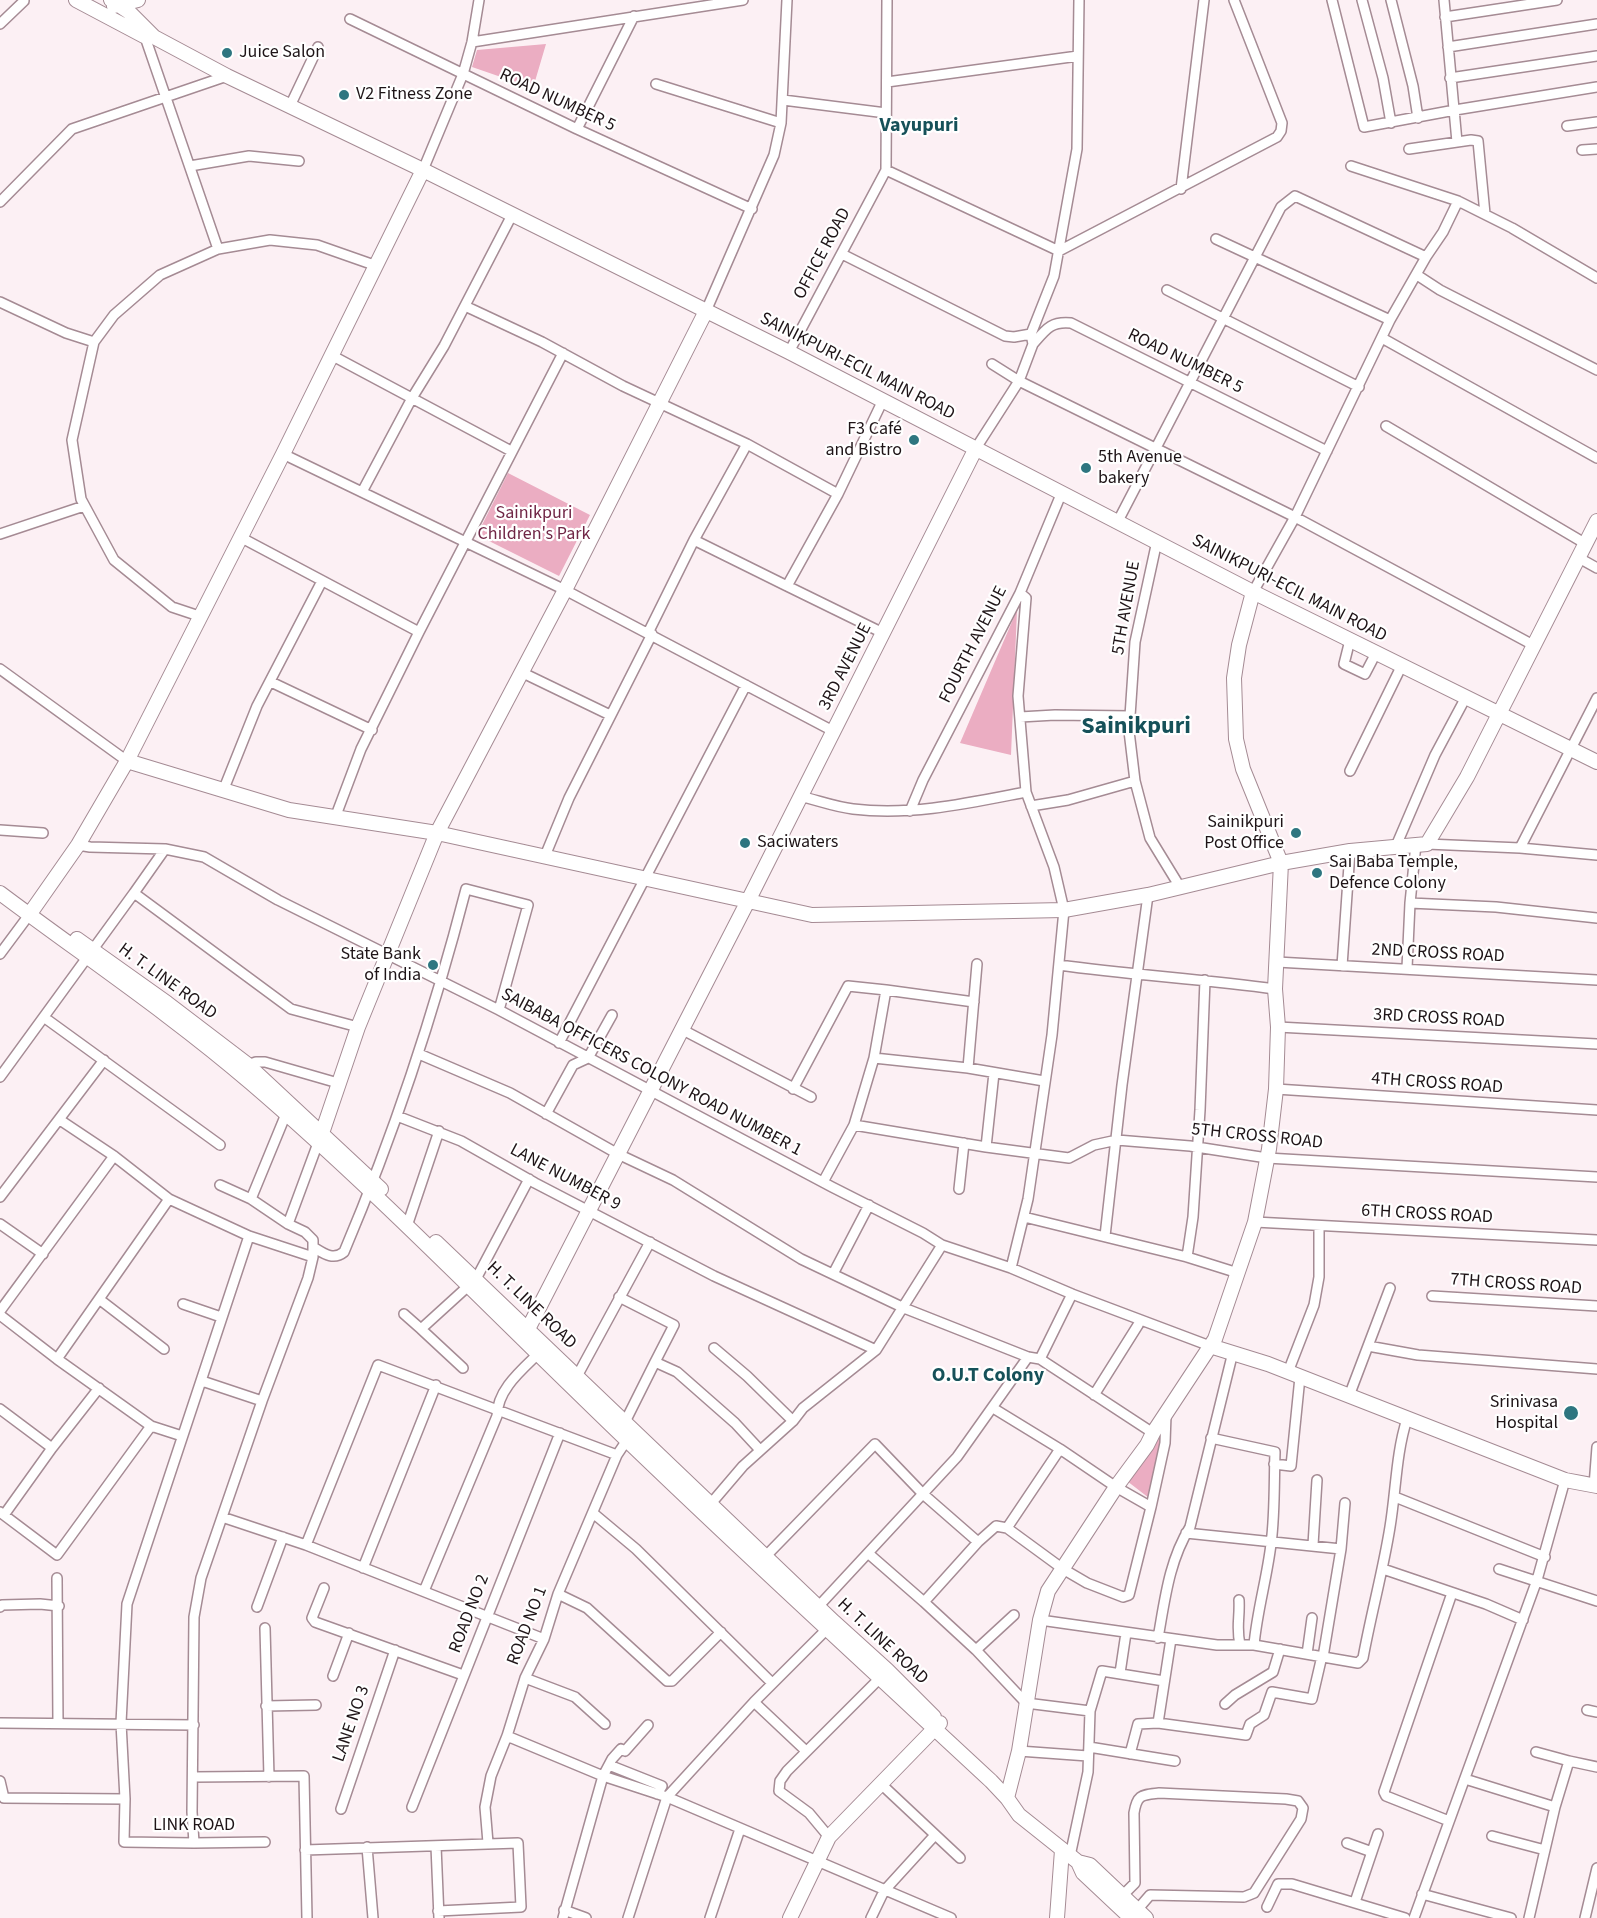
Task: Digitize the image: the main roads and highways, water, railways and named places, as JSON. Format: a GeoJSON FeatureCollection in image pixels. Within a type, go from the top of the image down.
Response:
{"type":"FeatureCollection","features":[{"type":"Feature","properties":{"kind":"place","name":"Juice Salon"},"geometry":{"type":"Point","coordinates":[227,53]}},
{"type":"Feature","properties":{"kind":"place","name":"V2 Fitness Zone"},"geometry":{"type":"Point","coordinates":[344,95]}},
{"type":"Feature","properties":{"kind":"place","name":"F3 Café and Bistro"},"geometry":{"type":"Point","coordinates":[914,440]}},
{"type":"Feature","properties":{"kind":"place","name":"5th Avenue bakery"},"geometry":{"type":"Point","coordinates":[1086,468]}},
{"type":"Feature","properties":{"kind":"place","name":"Sainikpuri Post Office"},"geometry":{"type":"Point","coordinates":[1296,833]}},
{"type":"Feature","properties":{"kind":"place","name":"Saciwaters"},"geometry":{"type":"Point","coordinates":[745,843]}},
{"type":"Feature","properties":{"kind":"place","name":"Sai Baba Temple, Defence Colony"},"geometry":{"type":"Point","coordinates":[1317,873]}},
{"type":"Feature","properties":{"kind":"place","name":"State Bank of India"},"geometry":{"type":"Point","coordinates":[433,965]}},
{"type":"Feature","properties":{"kind":"place","name":"Srinivasa Hospital"},"geometry":{"type":"Point","coordinates":[1571,1413]}},
{"type":"Feature","properties":{"kind":"district","name":"Vayupuri"},"geometry":{"type":"Point","coordinates":[919,127]}},
{"type":"Feature","properties":{"kind":"district","name":"Sainikpuri"},"geometry":{"type":"Point","coordinates":[1136,728]}},
{"type":"Feature","properties":{"kind":"district","name":"O.U.T Colony"},"geometry":{"type":"Point","coordinates":[988,1377]}},
{"type":"Feature","properties":{"kind":"park label","name":"Sainikpuri Children's Park"},"geometry":{"type":"Point","coordinates":[534,524]}}]}
